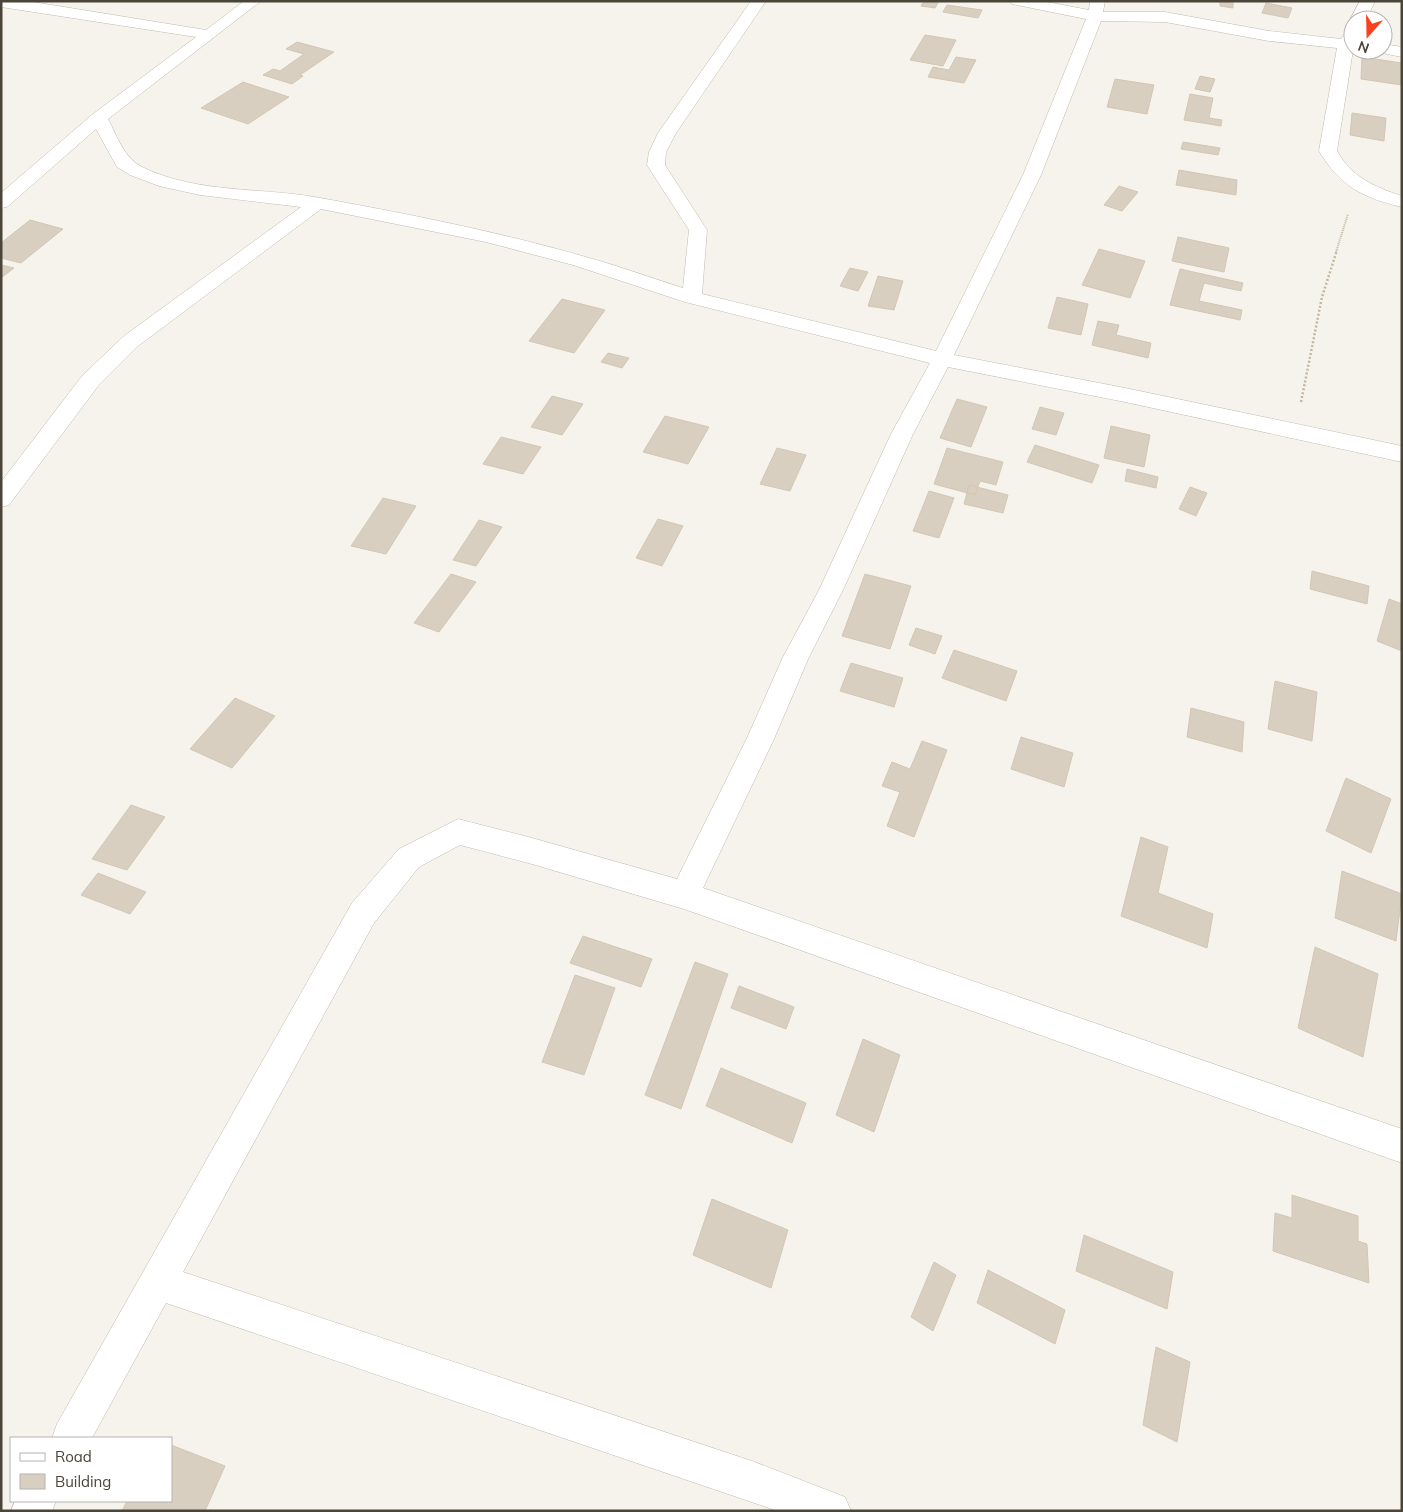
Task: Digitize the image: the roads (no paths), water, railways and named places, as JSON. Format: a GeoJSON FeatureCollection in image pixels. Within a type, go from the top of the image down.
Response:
{"type":"FeatureCollection","features":[{"type":"Feature","properties":{"kind":"street"},"geometry":{"type":"LineString","coordinates":[[1,203],[98,118],[254,1]]}},
{"type":"Feature","properties":{"kind":"street"},"geometry":{"type":"LineString","coordinates":[[692,298],[698,230],[656,165],[655,159],[668,133],[759,1]]}},
{"type":"Feature","properties":{"kind":"street"},"geometry":{"type":"LineString","coordinates":[[1017,1],[1165,17],[1269,36],[1343,40]]}},
{"type":"Feature","properties":{"kind":"street"},"geometry":{"type":"LineString","coordinates":[[1,2],[132,21],[210,35]]}},
{"type":"Feature","properties":{"kind":"street"},"geometry":{"type":"LineString","coordinates":[[684,894],[760,739],[796,657],[831,590],[902,434],[942,359],[1032,176],[1097,9]]}},
{"type":"Feature","properties":{"kind":"street"},"geometry":{"type":"LineString","coordinates":[[1347,60],[1328,151],[1342,173],[1357,186],[1402,202]]}},
{"type":"Feature","properties":{"kind":"street"},"geometry":{"type":"LineString","coordinates":[[98,118],[122,163],[143,174],[165,182],[200,190],[318,203],[487,237],[580,262],[692,298],[942,359],[1402,454]]}},
{"type":"Feature","properties":{"kind":"street"},"geometry":{"type":"LineString","coordinates":[[1,499],[90,381],[131,341],[318,203]]}},
{"type":"Feature","properties":{"kind":"street"},"geometry":{"type":"LineString","coordinates":[[72,1437],[363,913],[409,858],[458,832],[684,894],[1402,1146]]}},
{"type":"Feature","properties":{"kind":"street"},"geometry":{"type":"LineString","coordinates":[[157,1282],[742,1478],[831,1511]]}}]}
